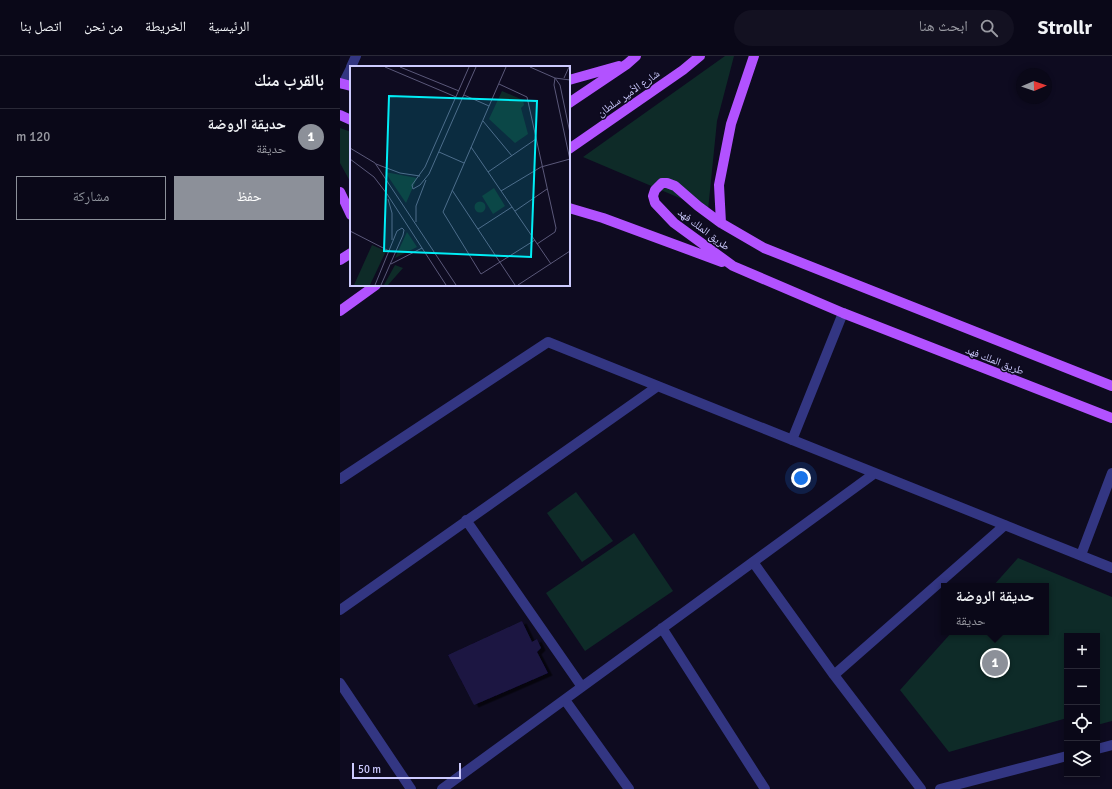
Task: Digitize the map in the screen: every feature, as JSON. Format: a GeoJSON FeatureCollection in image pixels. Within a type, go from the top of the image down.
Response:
{"type":"FeatureCollection","features":[{"type":"Feature","properties":{"kind":"main road"},"geometry":{"type":"LineString","coordinates":[[570,101],[627,64],[636,56]]}},
{"type":"Feature","properties":{"kind":"main road","name":"شارع الأمير سلطان"},"geometry":{"type":"LineString","coordinates":[[570,149],[683,70],[700,56]]}},
{"type":"Feature","properties":{"kind":"main road"},"geometry":{"type":"LineString","coordinates":[[722,223],[719,185],[730,132],[754,56]]}},
{"type":"Feature","properties":{"kind":"main road"},"geometry":{"type":"LineString","coordinates":[[570,80],[627,64]]}},
{"type":"Feature","properties":{"kind":"main road"},"geometry":{"type":"LineString","coordinates":[[340,115],[350,120]]}},
{"type":"Feature","properties":{"kind":"main road","name":"طريق الملك فهد"},"geometry":{"type":"LineString","coordinates":[[1112,386],[764,248],[722,223],[698,206],[675,186],[662,183],[655,190],[653,196],[655,204],[674,223],[733,266],[843,313],[1112,418]]}},
{"type":"Feature","properties":{"kind":"main road"},"geometry":{"type":"LineString","coordinates":[[340,192],[350,213]]}},
{"type":"Feature","properties":{"kind":"main road"},"geometry":{"type":"LineString","coordinates":[[570,208],[603,218],[733,266]]}},
{"type":"Feature","properties":{"kind":"main road"},"geometry":{"type":"LineString","coordinates":[[340,260],[350,254]]}},
{"type":"Feature","properties":{"kind":"main road"},"geometry":{"type":"LineString","coordinates":[[340,311],[375,286]]}},
{"type":"Feature","properties":{"kind":"street"},"geometry":{"type":"LineString","coordinates":[[351,66],[356,56]]}},
{"type":"Feature","properties":{"kind":"street"},"geometry":{"type":"LineString","coordinates":[[345,84],[350,70]]}},
{"type":"Feature","properties":{"kind":"street"},"geometry":{"type":"LineString","coordinates":[[792,440],[843,313]]}},
{"type":"Feature","properties":{"kind":"street"},"geometry":{"type":"LineString","coordinates":[[340,478],[548,342],[1112,568]]}},
{"type":"Feature","properties":{"kind":"street"},"geometry":{"type":"LineString","coordinates":[[340,610],[658,386]]}},
{"type":"Feature","properties":{"kind":"street"},"geometry":{"type":"LineString","coordinates":[[442,789],[875,473]]}},
{"type":"Feature","properties":{"kind":"street"},"geometry":{"type":"LineString","coordinates":[[1081,555],[1112,473]]}},
{"type":"Feature","properties":{"kind":"street"},"geometry":{"type":"LineString","coordinates":[[466,520],[582,687]]}},
{"type":"Feature","properties":{"kind":"street"},"geometry":{"type":"LineString","coordinates":[[834,675],[1006,525]]}},
{"type":"Feature","properties":{"kind":"street"},"geometry":{"type":"LineString","coordinates":[[753,562],[834,675],[921,789]]}},
{"type":"Feature","properties":{"kind":"street"},"geometry":{"type":"LineString","coordinates":[[662,628],[765,789]]}},
{"type":"Feature","properties":{"kind":"street"},"geometry":{"type":"LineString","coordinates":[[340,683],[411,789]]}},
{"type":"Feature","properties":{"kind":"street"},"geometry":{"type":"LineString","coordinates":[[565,700],[629,789]]}},
{"type":"Feature","properties":{"kind":"street"},"geometry":{"type":"LineString","coordinates":[[1100,748],[1112,745]]}},
{"type":"Feature","properties":{"kind":"street"},"geometry":{"type":"LineString","coordinates":[[940,789],[1064,757]]}},
{"type":"Feature","properties":{"kind":"green space"},"geometry":{"type":"Polygon","coordinates":[[[725,56],[734,56],[717,121],[708,210],[583,157],[725,56]]]}},
{"type":"Feature","properties":{"kind":"green space"},"geometry":{"type":"Polygon","coordinates":[[[340,128],[350,132],[350,181],[340,163],[340,128]]]}},
{"type":"Feature","properties":{"kind":"green space"},"geometry":{"type":"Polygon","coordinates":[[[576,492],[613,541],[582,562],[547,513],[576,492]]]}},
{"type":"Feature","properties":{"kind":"green space"},"geometry":{"type":"Polygon","coordinates":[[[634,533],[673,591],[585,651],[546,593],[634,533]]]}},
{"type":"Feature","properties":{"kind":"green space"},"geometry":{"type":"Polygon","coordinates":[[[1018,558],[1112,597],[1112,721],[1100,724],[1100,633],[1064,633],[1064,719],[949,752],[900,690],[949,635],[1049,635],[1049,583],[996,583],[1018,558]]]}},
{"type":"Feature","properties":{"kind":"building"},"geometry":{"type":"Polygon","coordinates":[[[522,621],[532,642],[537,639],[541,648],[537,652],[548,673],[474,705],[448,655],[522,621]]]}},
{"type":"Feature","properties":{"kind":"place","name":"حديقة الروضة"},"geometry":{"type":"Point","coordinates":[995,663]}}]}
